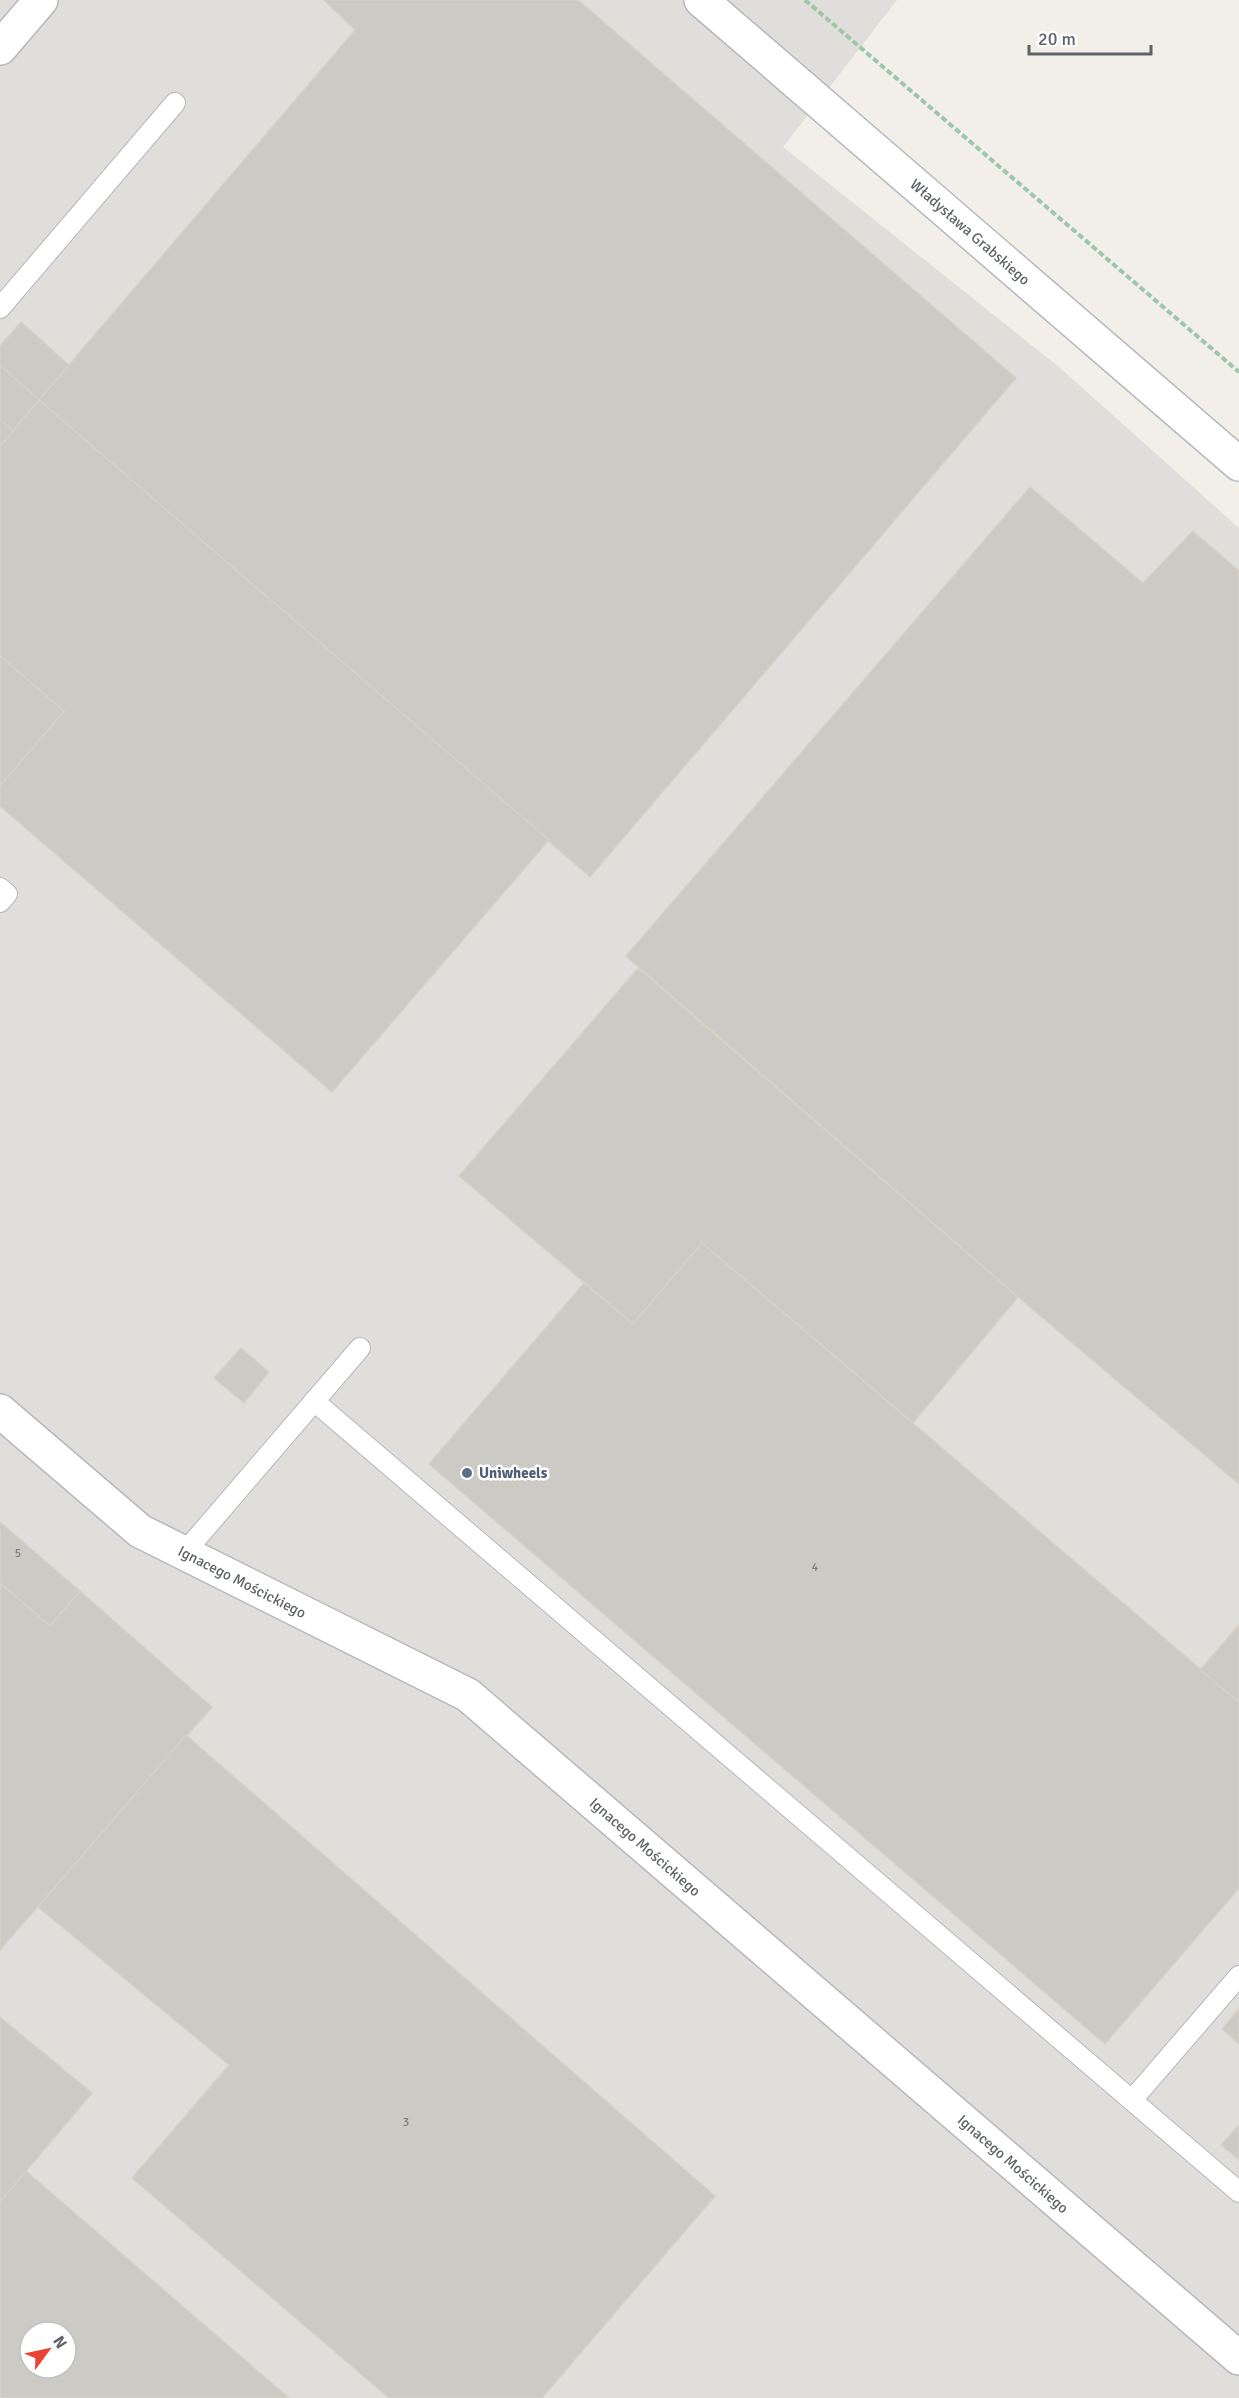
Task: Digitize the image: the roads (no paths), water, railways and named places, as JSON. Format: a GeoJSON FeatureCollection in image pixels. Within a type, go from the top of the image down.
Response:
{"type":"FeatureCollection","features":[{"type":"Feature","properties":{"kind":"street"},"geometry":{"type":"LineString","coordinates":[[0,48],[41,0]]}},
{"type":"Feature","properties":{"kind":"street","name":"Władysława Grabskiego"},"geometry":{"type":"LineString","coordinates":[[701,0],[1239,464]]}},
{"type":"Feature","properties":{"kind":"street","name":"Ignacego Mościckiego"},"geometry":{"type":"LineString","coordinates":[[0,1411],[140,1531],[468,1695],[1239,2358]]}},
{"type":"Feature","properties":{"kind":"lane"},"geometry":{"type":"LineString","coordinates":[[0,308],[175,103]]}},
{"type":"Feature","properties":{"kind":"lane"},"geometry":{"type":"LineString","coordinates":[[0,888],[7,894],[0,902]]}},
{"type":"Feature","properties":{"kind":"lane"},"geometry":{"type":"LineString","coordinates":[[184,1553],[360,1348]]}},
{"type":"Feature","properties":{"kind":"lane"},"geometry":{"type":"LineString","coordinates":[[314,1401],[1239,2192]]}},
{"type":"Feature","properties":{"kind":"lane"},"geometry":{"type":"LineString","coordinates":[[1132,2100],[1239,1976]]}},
{"type":"Feature","properties":{"kind":"place","name":"Uniwheels"},"geometry":{"type":"Point","coordinates":[467,1473]}}]}
